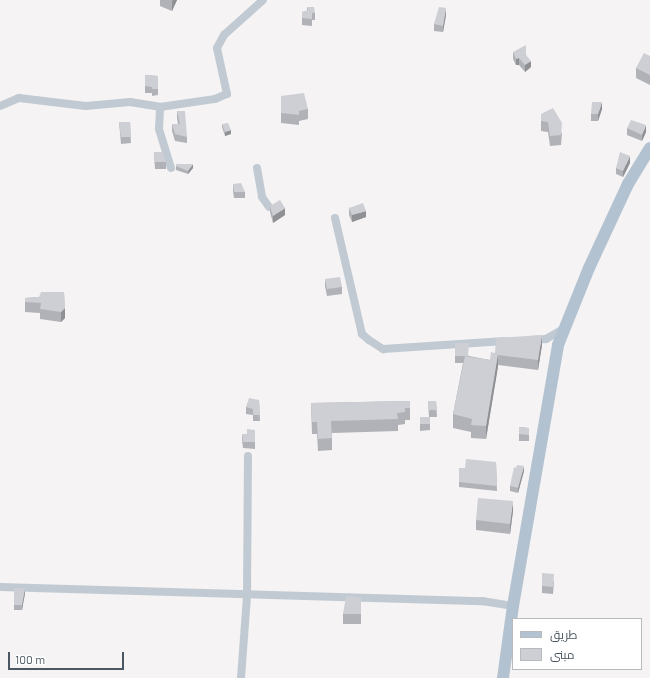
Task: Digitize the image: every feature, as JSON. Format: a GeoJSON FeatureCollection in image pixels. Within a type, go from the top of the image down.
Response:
{"type":"FeatureCollection","features":[{"type":"Feature","properties":{"kind":"main road"},"geometry":{"type":"LineString","coordinates":[[503,678],[513,606],[558,345],[628,184],[650,148]]}},
{"type":"Feature","properties":{"kind":"street"},"geometry":{"type":"LineString","coordinates":[[0,106],[19,98],[86,106],[130,102],[160,107],[215,99],[227,94],[217,48],[224,34],[263,0]]}},
{"type":"Feature","properties":{"kind":"street"},"geometry":{"type":"LineString","coordinates":[[160,107],[159,128],[171,168]]}},
{"type":"Feature","properties":{"kind":"street"},"geometry":{"type":"LineString","coordinates":[[257,168],[262,197],[269,207]]}},
{"type":"Feature","properties":{"kind":"street"},"geometry":{"type":"LineString","coordinates":[[335,218],[362,334],[383,349],[546,339],[564,329]]}},
{"type":"Feature","properties":{"kind":"street"},"geometry":{"type":"LineString","coordinates":[[241,678],[247,596],[248,456]]}},
{"type":"Feature","properties":{"kind":"street"},"geometry":{"type":"LineString","coordinates":[[0,587],[247,596],[482,601],[513,606]]}},
{"type":"Feature","properties":{"kind":"building"},"geometry":{"type":"Polygon","coordinates":[[[307,7],[314,7],[315,13],[312,13],[312,19],[302,18],[302,12],[308,10],[307,7]]]}},
{"type":"Feature","properties":{"kind":"building"},"geometry":{"type":"Polygon","coordinates":[[[439,7],[446,8],[443,26],[434,24],[439,7]]]}},
{"type":"Feature","properties":{"kind":"building"},"geometry":{"type":"Polygon","coordinates":[[[526,45],[526,55],[531,61],[525,65],[519,58],[516,59],[513,52],[526,45]]]}},
{"type":"Feature","properties":{"kind":"building"},"geometry":{"type":"Polygon","coordinates":[[[644,53],[650,56],[650,75],[636,68],[644,53]]]}},
{"type":"Feature","properties":{"kind":"building"},"geometry":{"type":"Polygon","coordinates":[[[145,75],[158,76],[158,89],[152,89],[152,87],[145,86],[145,75]]]}},
{"type":"Feature","properties":{"kind":"building"},"geometry":{"type":"Polygon","coordinates":[[[304,93],[308,109],[299,111],[299,115],[281,113],[281,96],[304,93]]]}},
{"type":"Feature","properties":{"kind":"building"},"geometry":{"type":"Polygon","coordinates":[[[592,102],[602,102],[598,114],[591,114],[592,102]]]}},
{"type":"Feature","properties":{"kind":"building"},"geometry":{"type":"Polygon","coordinates":[[[553,108],[562,123],[561,135],[550,136],[548,122],[541,121],[541,114],[553,108]]]}},
{"type":"Feature","properties":{"kind":"building"},"geometry":{"type":"Polygon","coordinates":[[[177,111],[185,111],[187,137],[175,134],[172,124],[180,124],[177,111]]]}},
{"type":"Feature","properties":{"kind":"building"},"geometry":{"type":"Polygon","coordinates":[[[631,120],[646,125],[642,135],[627,128],[631,120]]]}},
{"type":"Feature","properties":{"kind":"building"},"geometry":{"type":"Polygon","coordinates":[[[119,122],[130,122],[131,137],[121,137],[119,122]]]}},
{"type":"Feature","properties":{"kind":"building"},"geometry":{"type":"Polygon","coordinates":[[[228,123],[231,130],[225,132],[222,124],[228,123]]]}},
{"type":"Feature","properties":{"kind":"building"},"geometry":{"type":"Polygon","coordinates":[[[154,152],[162,152],[166,162],[155,162],[154,152]]]}},
{"type":"Feature","properties":{"kind":"building"},"geometry":{"type":"Polygon","coordinates":[[[620,152],[630,156],[623,171],[616,168],[620,152]]]}},
{"type":"Feature","properties":{"kind":"building"},"geometry":{"type":"Polygon","coordinates":[[[176,164],[193,164],[188,171],[176,166],[176,164]]]}},
{"type":"Feature","properties":{"kind":"building"},"geometry":{"type":"Polygon","coordinates":[[[241,183],[245,192],[234,192],[233,184],[241,183]]]}},
{"type":"Feature","properties":{"kind":"building"},"geometry":{"type":"Polygon","coordinates":[[[280,200],[285,208],[273,216],[270,206],[280,200]]]}},
{"type":"Feature","properties":{"kind":"building"},"geometry":{"type":"Polygon","coordinates":[[[363,203],[366,211],[352,215],[349,208],[363,203]]]}},
{"type":"Feature","properties":{"kind":"building"},"geometry":{"type":"Polygon","coordinates":[[[340,277],[342,287],[327,289],[325,279],[340,277]]]}},
{"type":"Feature","properties":{"kind":"building"},"geometry":{"type":"Polygon","coordinates":[[[41,292],[64,292],[65,308],[61,312],[40,309],[41,303],[25,302],[25,298],[39,297],[41,292]]]}},
{"type":"Feature","properties":{"kind":"building"},"geometry":{"type":"Polygon","coordinates":[[[542,335],[538,360],[498,355],[495,353],[496,338],[542,335]]]}},
{"type":"Feature","properties":{"kind":"building"},"geometry":{"type":"Polygon","coordinates":[[[455,343],[469,343],[468,356],[455,356],[455,343]]]}},
{"type":"Feature","properties":{"kind":"building"},"geometry":{"type":"Polygon","coordinates":[[[491,352],[498,354],[486,426],[471,425],[472,419],[453,414],[465,356],[490,360],[491,352]]]}},
{"type":"Feature","properties":{"kind":"building"},"geometry":{"type":"Polygon","coordinates":[[[249,398],[259,400],[260,415],[253,415],[253,409],[246,407],[249,398]]]}},
{"type":"Feature","properties":{"kind":"building"},"geometry":{"type":"Polygon","coordinates":[[[410,401],[410,408],[405,408],[405,412],[397,413],[398,419],[331,421],[332,438],[318,439],[317,422],[312,422],[311,403],[410,401]]]}},
{"type":"Feature","properties":{"kind":"building"},"geometry":{"type":"Polygon","coordinates":[[[428,401],[436,401],[437,410],[429,410],[428,401]]]}},
{"type":"Feature","properties":{"kind":"building"},"geometry":{"type":"Polygon","coordinates":[[[420,417],[430,417],[430,424],[420,424],[420,417]]]}},
{"type":"Feature","properties":{"kind":"building"},"geometry":{"type":"Polygon","coordinates":[[[519,427],[529,428],[529,435],[519,434],[519,427]]]}},
{"type":"Feature","properties":{"kind":"building"},"geometry":{"type":"Polygon","coordinates":[[[247,429],[255,430],[255,442],[243,442],[242,434],[247,434],[247,429]]]}},
{"type":"Feature","properties":{"kind":"building"},"geometry":{"type":"Polygon","coordinates":[[[466,459],[496,462],[497,486],[459,482],[459,468],[465,468],[466,459]]]}},
{"type":"Feature","properties":{"kind":"building"},"geometry":{"type":"Polygon","coordinates":[[[517,465],[524,466],[518,488],[510,486],[514,467],[516,468],[517,465]]]}},
{"type":"Feature","properties":{"kind":"building"},"geometry":{"type":"Polygon","coordinates":[[[478,498],[513,501],[510,524],[476,520],[478,498]]]}},
{"type":"Feature","properties":{"kind":"building"},"geometry":{"type":"Polygon","coordinates":[[[542,573],[554,574],[553,587],[542,586],[542,573]]]}},
{"type":"Feature","properties":{"kind":"building"},"geometry":{"type":"Polygon","coordinates":[[[14,588],[25,588],[22,605],[14,605],[14,588]]]}},
{"type":"Feature","properties":{"kind":"building"},"geometry":{"type":"Polygon","coordinates":[[[346,596],[361,597],[361,614],[343,614],[346,596]]]}}]}
